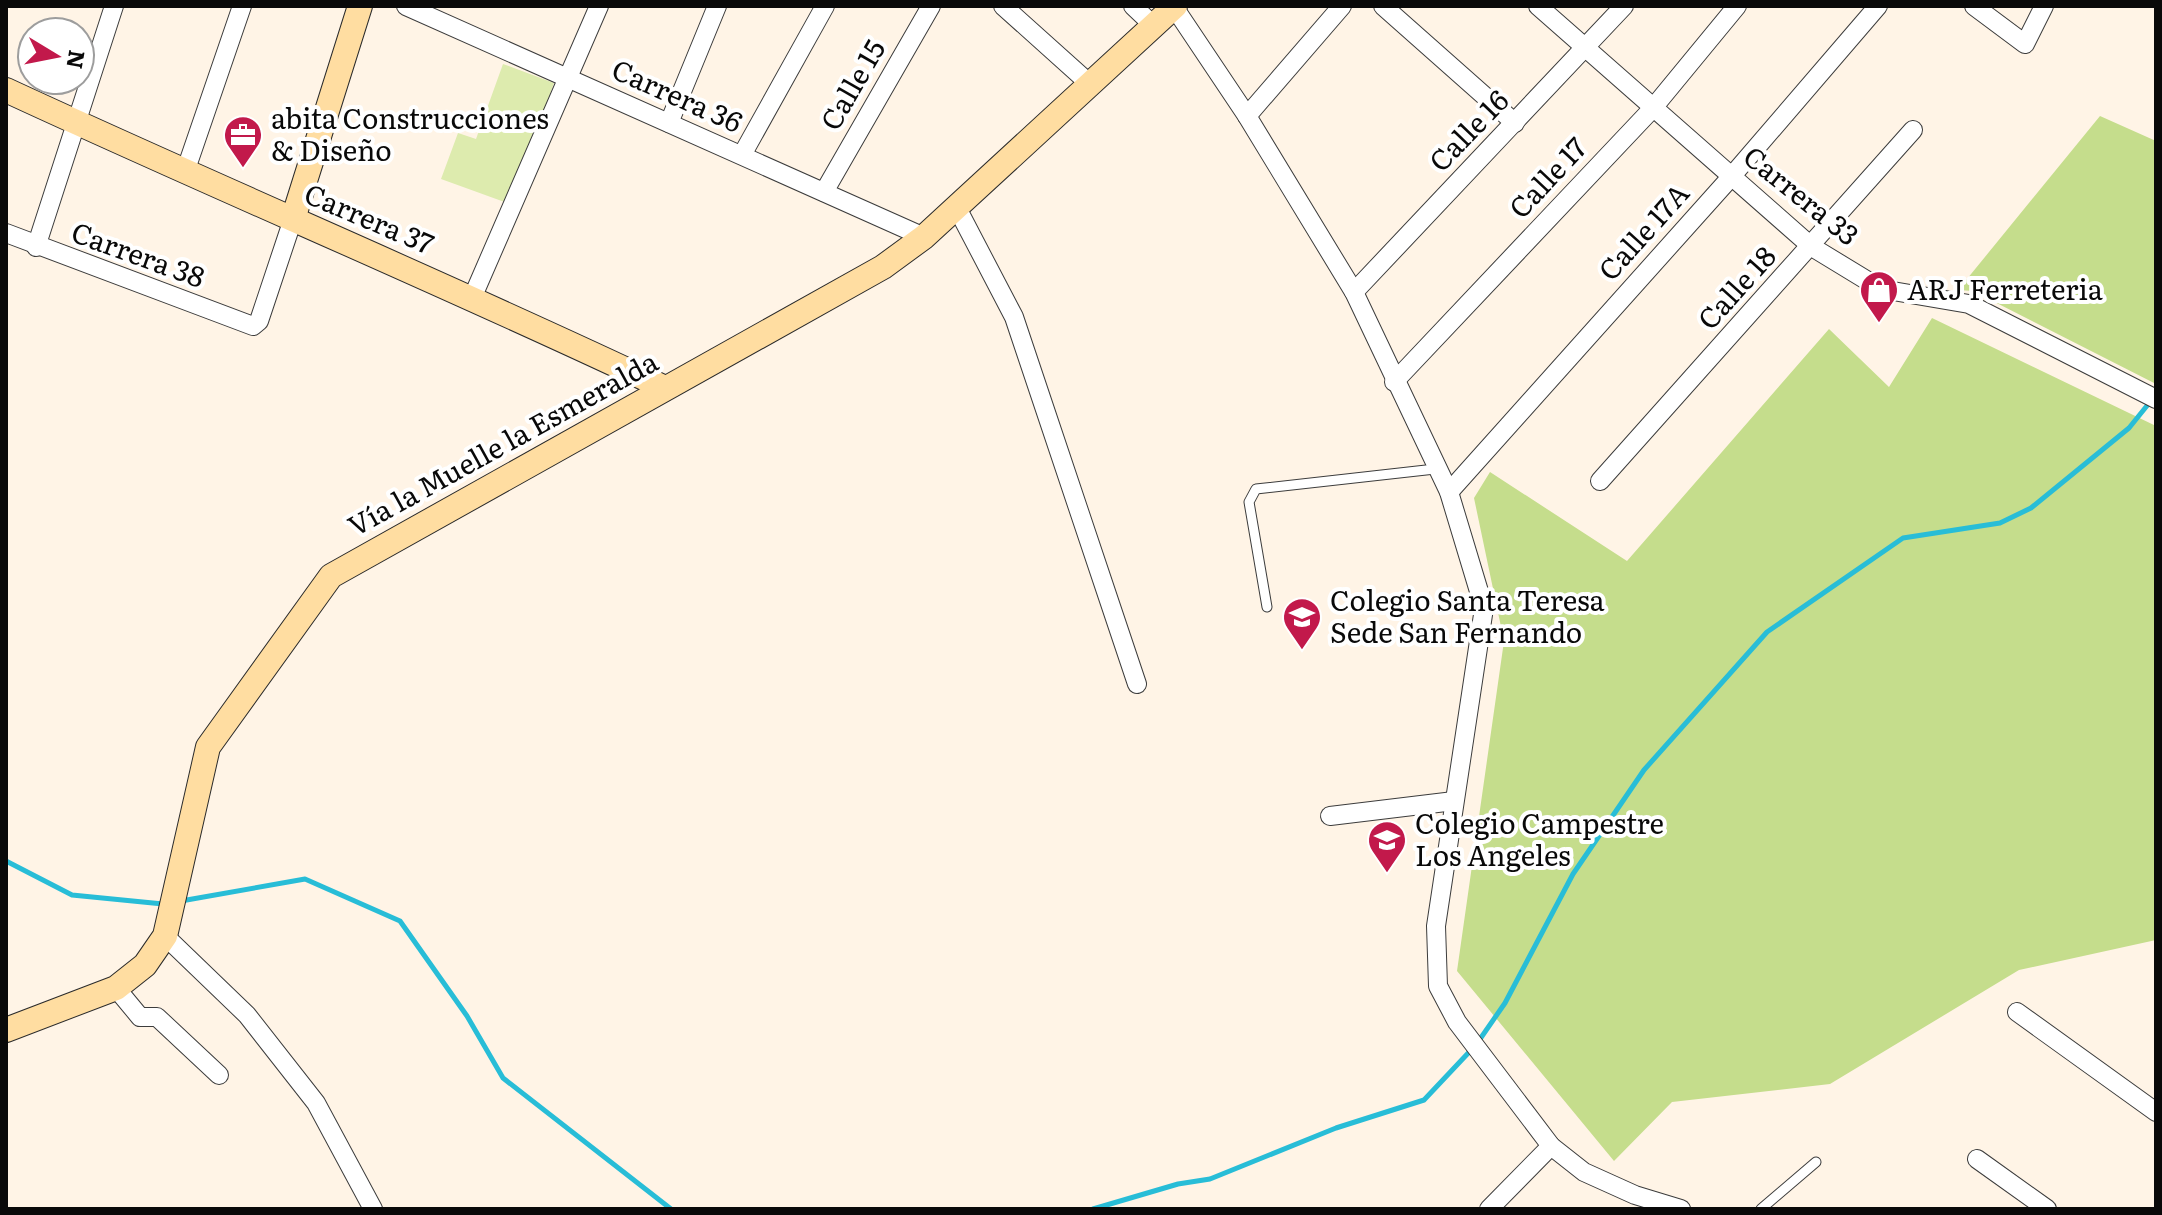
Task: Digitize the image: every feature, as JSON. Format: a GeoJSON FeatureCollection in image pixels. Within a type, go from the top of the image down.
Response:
{"type":"FeatureCollection","features":[{"type":"Feature","properties":{"kind":"street"},"geometry":{"type":"LineString","coordinates":[[36,247],[114,6]]}},
{"type":"Feature","properties":{"kind":"street"},"geometry":{"type":"LineString","coordinates":[[185,172],[242,6]]}},
{"type":"Feature","properties":{"kind":"street"},"geometry":{"type":"LineString","coordinates":[[293,219],[360,6]]}},
{"type":"Feature","properties":{"kind":"street","name":"Carrera 36"},"geometry":{"type":"LineString","coordinates":[[406,6],[924,237]]}},
{"type":"Feature","properties":{"kind":"street"},"geometry":{"type":"LineString","coordinates":[[473,296],[599,6]]}},
{"type":"Feature","properties":{"kind":"street"},"geometry":{"type":"LineString","coordinates":[[669,123],[717,6]]}},
{"type":"Feature","properties":{"kind":"street"},"geometry":{"type":"LineString","coordinates":[[742,155],[825,6]]}},
{"type":"Feature","properties":{"kind":"street","name":"Calle 15"},"geometry":{"type":"LineString","coordinates":[[824,192],[931,6]]}},
{"type":"Feature","properties":{"kind":"street"},"geometry":{"type":"LineString","coordinates":[[1005,6],[1091,85]]}},
{"type":"Feature","properties":{"kind":"street"},"geometry":{"type":"LineString","coordinates":[[1133,6],[1154,26]]}},
{"type":"Feature","properties":{"kind":"street"},"geometry":{"type":"LineString","coordinates":[[1175,6],[1247,116],[1354,292],[1435,469],[1449,492],[1484,608],[1436,926],[1438,986],[1457,1022],[1551,1146],[1630,1202],[1681,1209]]}},
{"type":"Feature","properties":{"kind":"street","name":"Vía la Muelle la Esmeralda"},"geometry":{"type":"LineString","coordinates":[[6,1030],[116,988],[145,965],[165,936],[208,747],[331,576],[663,387],[883,267],[924,237],[1175,6]]}},
{"type":"Feature","properties":{"kind":"street"},"geometry":{"type":"LineString","coordinates":[[1247,116],[1342,6]]}},
{"type":"Feature","properties":{"kind":"street"},"geometry":{"type":"LineString","coordinates":[[1383,6],[1515,123]]}},
{"type":"Feature","properties":{"kind":"street","name":"Carrera 33"},"geometry":{"type":"LineString","coordinates":[[1538,6],[1812,247],[1881,289],[1969,304],[2156,399]]}},
{"type":"Feature","properties":{"kind":"street","name":"Calle 16"},"geometry":{"type":"LineString","coordinates":[[1354,292],[1624,6]]}},
{"type":"Feature","properties":{"kind":"street","name":"Calle 17"},"geometry":{"type":"LineString","coordinates":[[1394,382],[1653,108],[1737,6]]}},
{"type":"Feature","properties":{"kind":"street","name":"Calle 17A"},"geometry":{"type":"LineString","coordinates":[[1449,492],[1731,177],[1878,6]]}},
{"type":"Feature","properties":{"kind":"street"},"geometry":{"type":"LineString","coordinates":[[1974,6],[2025,44],[2044,6]]}},
{"type":"Feature","properties":{"kind":"street","name":"Carrera 37"},"geometry":{"type":"LineString","coordinates":[[6,90],[185,172],[473,296],[663,387]]}},
{"type":"Feature","properties":{"kind":"street","name":"Calle 18"},"geometry":{"type":"LineString","coordinates":[[1600,481],[1812,247],[1913,130]]}},
{"type":"Feature","properties":{"kind":"street"},"geometry":{"type":"LineString","coordinates":[[956,206],[1014,317],[1137,684]]}},
{"type":"Feature","properties":{"kind":"street","name":"Carrera 38"},"geometry":{"type":"LineString","coordinates":[[6,233],[250,326],[259,321],[293,219]]}},
{"type":"Feature","properties":{"kind":"street"},"geometry":{"type":"LineString","coordinates":[[1330,816],[1454,801]]}},
{"type":"Feature","properties":{"kind":"street"},"geometry":{"type":"LineString","coordinates":[[165,936],[247,1015],[316,1103],[373,1209]]}},
{"type":"Feature","properties":{"kind":"street"},"geometry":{"type":"LineString","coordinates":[[116,988],[140,1017],[157,1017],[219,1075]]}},
{"type":"Feature","properties":{"kind":"street"},"geometry":{"type":"LineString","coordinates":[[2017,1012],[2156,1112]]}},
{"type":"Feature","properties":{"kind":"street"},"geometry":{"type":"LineString","coordinates":[[1489,1209],[1551,1146]]}},
{"type":"Feature","properties":{"kind":"street"},"geometry":{"type":"LineString","coordinates":[[1977,1159],[2047,1209]]}},
{"type":"Feature","properties":{"kind":"lane"},"geometry":{"type":"LineString","coordinates":[[1267,607],[1249,502],[1256,489],[1435,469]]}},
{"type":"Feature","properties":{"kind":"lane"},"geometry":{"type":"LineString","coordinates":[[1761,1209],[1816,1162]]}},
{"type":"Feature","properties":{"kind":"green space"},"geometry":{"type":"Polygon","coordinates":[[[503,64],[554,83],[510,204],[441,179],[458,133],[476,139],[503,64]]]}},
{"type":"Feature","properties":{"kind":"green space"},"geometry":{"type":"Polygon","coordinates":[[[2100,116],[2156,141],[2156,384],[1973,291],[1958,290],[2100,116]]]}},
{"type":"Feature","properties":{"kind":"green space"},"geometry":{"type":"Polygon","coordinates":[[[1932,318],[2156,426],[2156,940],[2019,970],[1830,1084],[1672,1102],[1614,1161],[1457,971],[1504,641],[1474,498],[1490,472],[1627,561],[1829,329],[1889,387],[1932,318]]]}},
{"type":"Feature","properties":{"kind":"waterway"},"geometry":{"type":"LineString","coordinates":[[1478,1042],[1505,1003],[1573,874],[1644,770],[1767,632],[1903,538],[2000,523],[2031,508],[2129,428],[2150,402]]}},
{"type":"Feature","properties":{"kind":"waterway"},"geometry":{"type":"LineString","coordinates":[[6,861],[72,895],[163,904]]}},
{"type":"Feature","properties":{"kind":"waterway"},"geometry":{"type":"LineString","coordinates":[[181,901],[305,879],[400,921],[467,1016],[503,1078],[671,1209]]}},
{"type":"Feature","properties":{"kind":"waterway"},"geometry":{"type":"LineString","coordinates":[[1093,1209],[1178,1184],[1210,1179],[1336,1128],[1424,1100],[1472,1049]]}},
{"type":"Feature","properties":{"kind":"place","name":"abita Construcciones & Diseño"},"geometry":{"type":"Point","coordinates":[243,169]}},
{"type":"Feature","properties":{"kind":"place","name":"ARJ Ferreteria"},"geometry":{"type":"Point","coordinates":[1879,324]}},
{"type":"Feature","properties":{"kind":"place","name":"Colegio Santa Teresa Sede San Fernando"},"geometry":{"type":"Point","coordinates":[1302,651]}},
{"type":"Feature","properties":{"kind":"place","name":"Colegio Campestre Los Angeles"},"geometry":{"type":"Point","coordinates":[1387,874]}}]}
